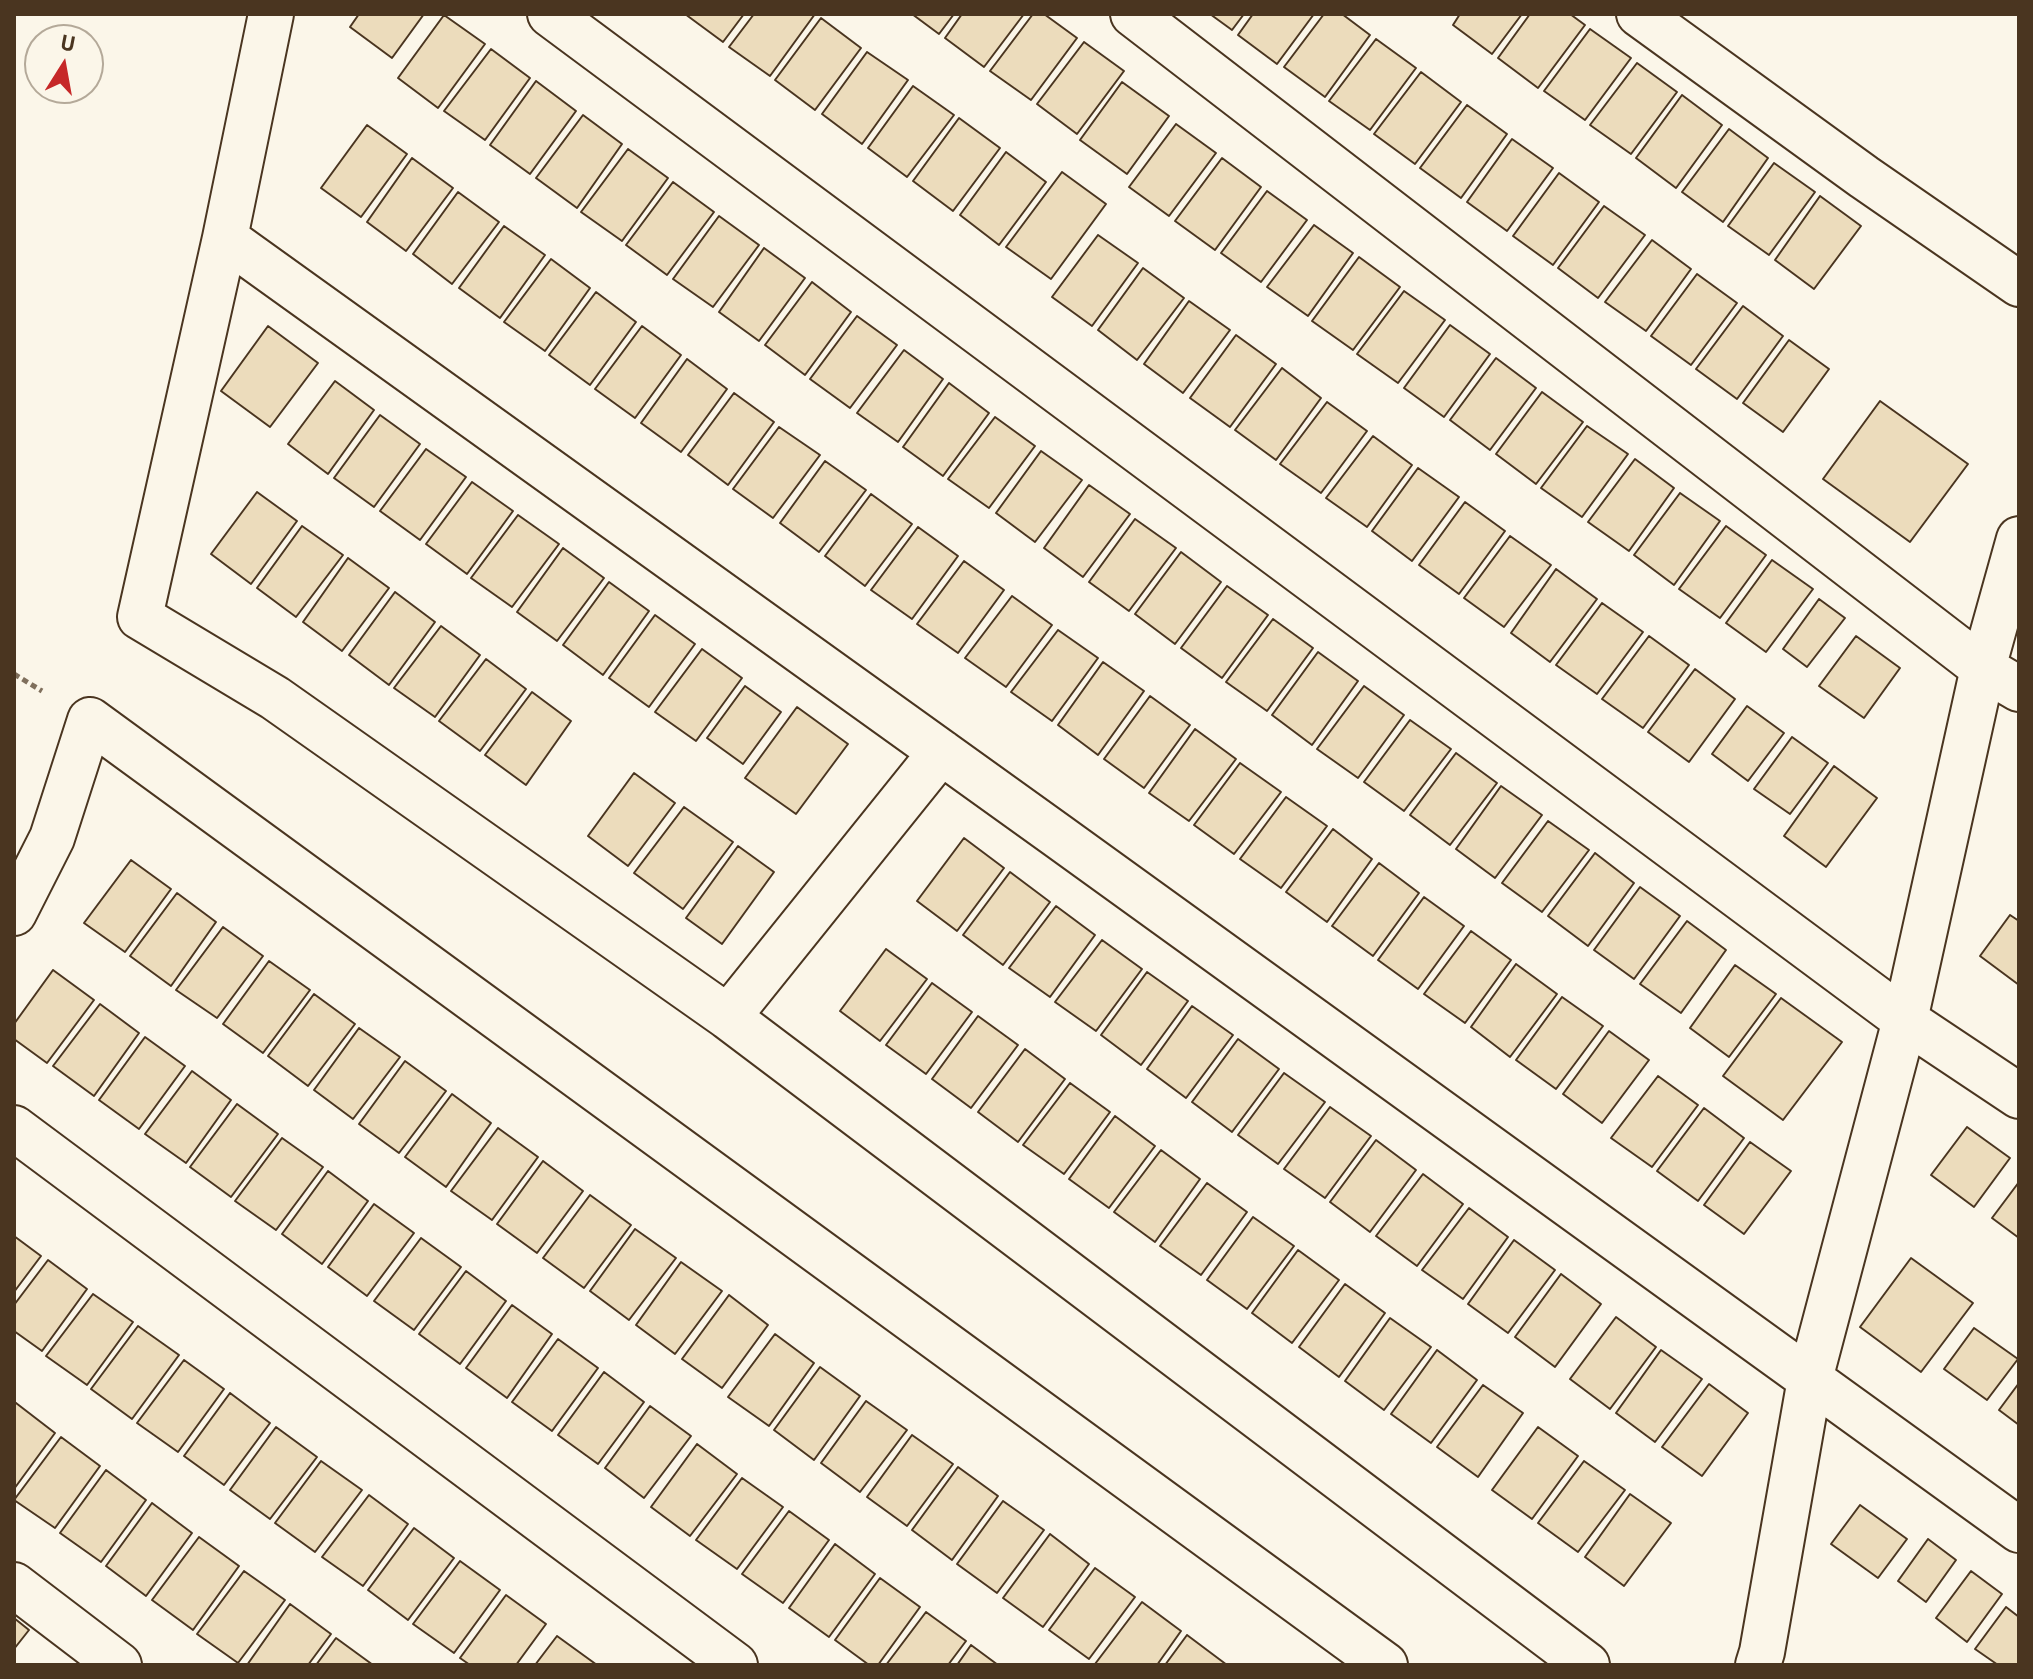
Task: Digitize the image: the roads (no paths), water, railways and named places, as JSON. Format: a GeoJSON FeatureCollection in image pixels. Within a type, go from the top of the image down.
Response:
{"type":"FeatureCollection","features":[{"type":"Feature","properties":{"kind":"street"},"geometry":{"type":"LineString","coordinates":[[271,14],[225,238],[140,617],[275,698],[728,1017],[1587,1665]]}},
{"type":"Feature","properties":{"kind":"street"},"geometry":{"type":"LineString","coordinates":[[550,14],[1905,1020],[2019,1096]]}},
{"type":"Feature","properties":{"kind":"street"},"geometry":{"type":"LineString","coordinates":[[1133,14],[2001,679]]}},
{"type":"Feature","properties":{"kind":"street"},"geometry":{"type":"LineString","coordinates":[[1639,14],[1864,177],[2019,284]]}},
{"type":"Feature","properties":{"kind":"street"},"geometry":{"type":"LineString","coordinates":[[225,238],[2019,1530]]}},
{"type":"Feature","properties":{"kind":"street"},"geometry":{"type":"LineString","coordinates":[[1758,1665],[1810,1379],[1905,1020],[2001,679],[2019,539]]}},
{"type":"Feature","properties":{"kind":"street"},"geometry":{"type":"LineString","coordinates":[[14,913],[52,838],[90,720],[1385,1665]]}},
{"type":"Feature","properties":{"kind":"street"},"geometry":{"type":"LineString","coordinates":[[728,1017],[941,752]]}},
{"type":"Feature","properties":{"kind":"street"},"geometry":{"type":"LineString","coordinates":[[14,1128],[735,1665]]}},
{"type":"Feature","properties":{"kind":"street"},"geometry":{"type":"LineString","coordinates":[[14,1585],[119,1665]]}}]}
